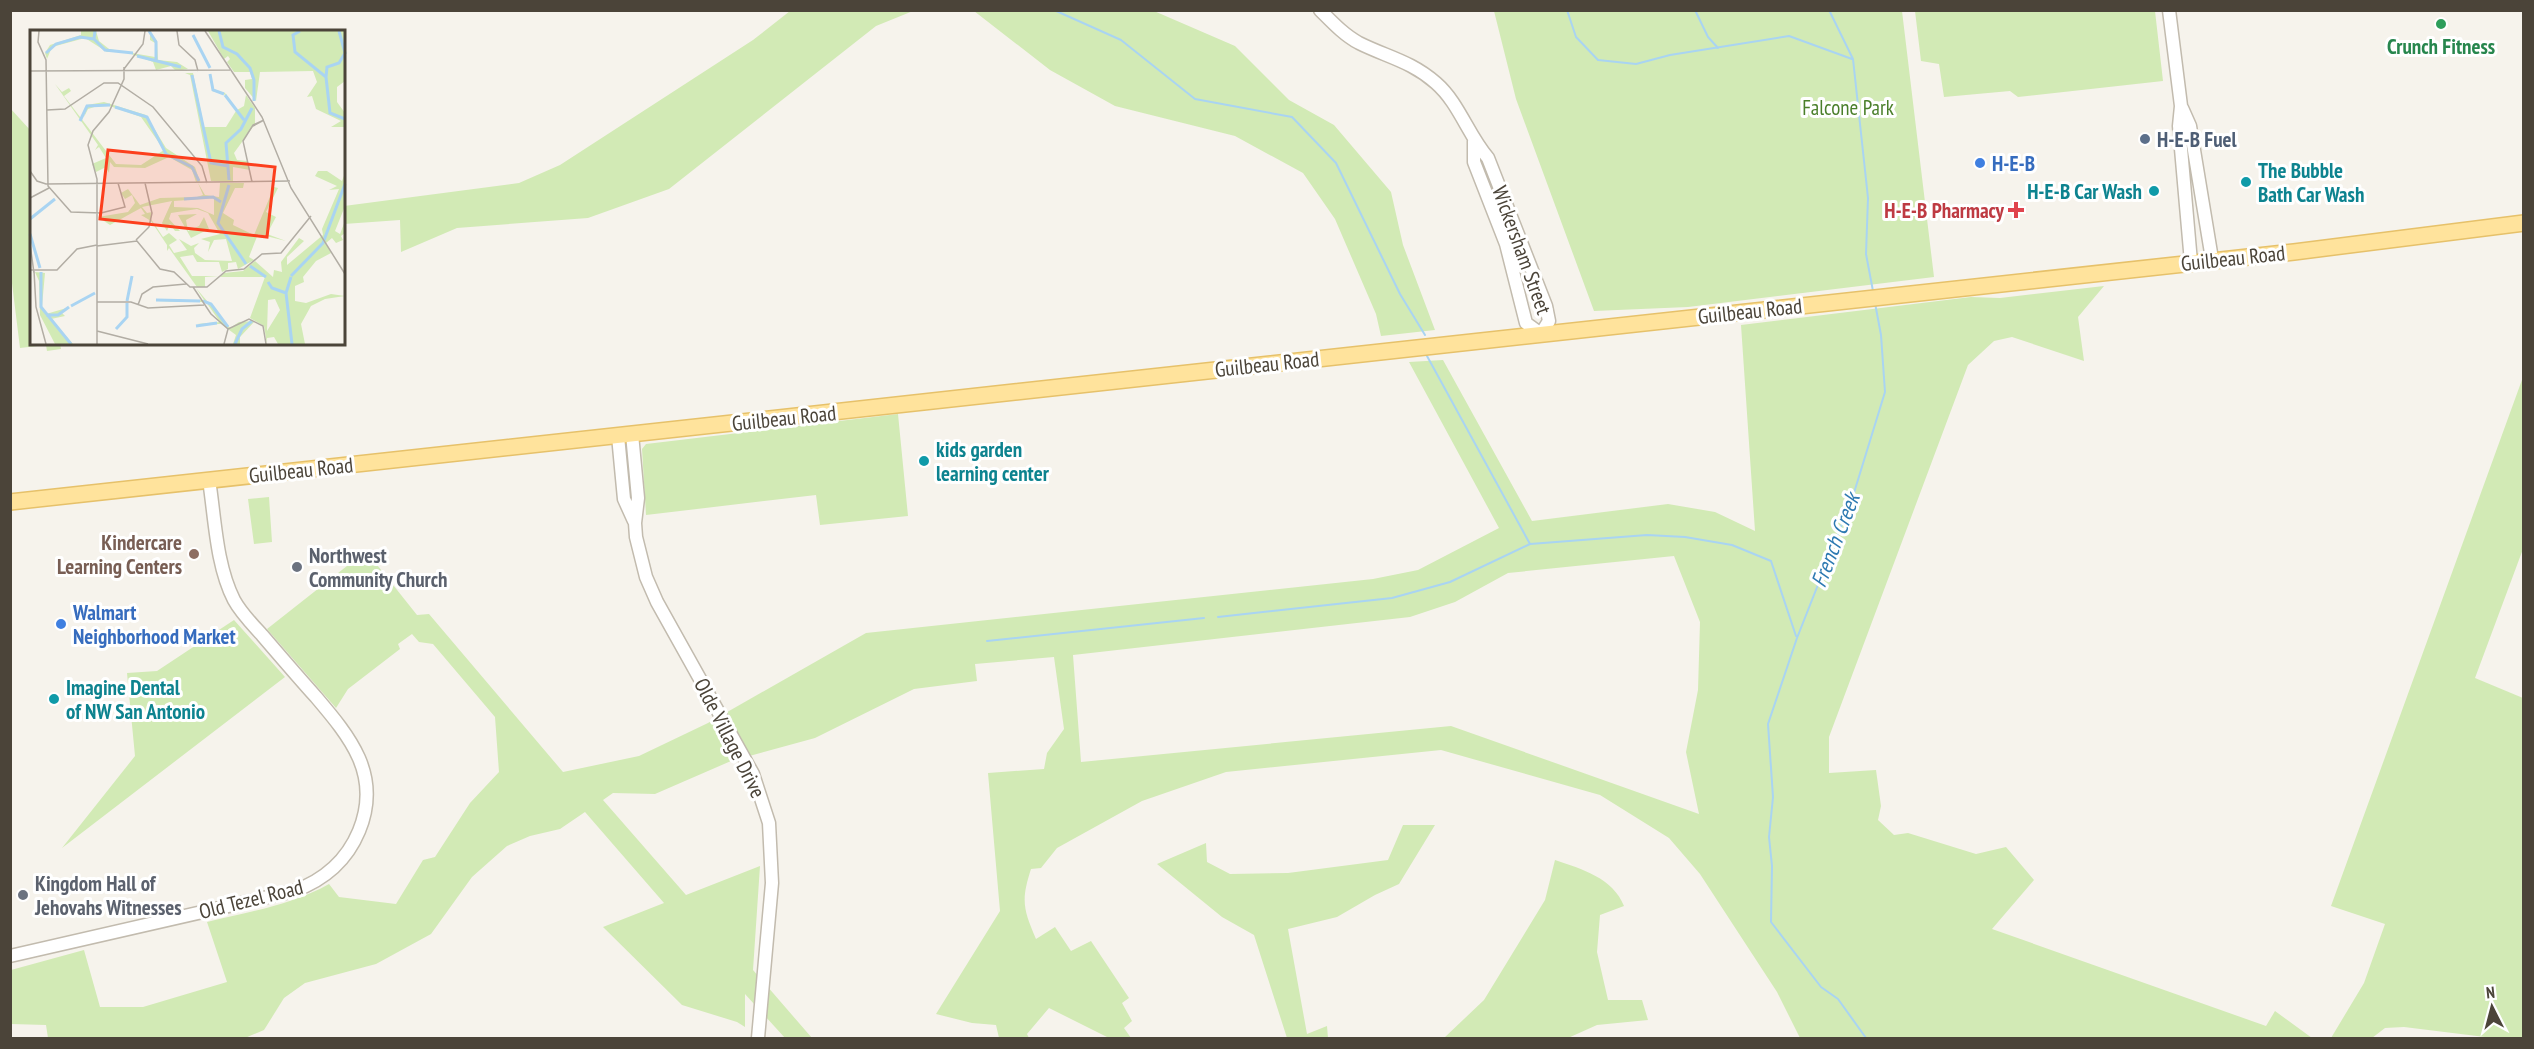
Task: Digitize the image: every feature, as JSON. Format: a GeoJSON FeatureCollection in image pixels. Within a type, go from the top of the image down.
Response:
{"type":"FeatureCollection","features":[{"type":"Feature","properties":{"kind":"main road","name":"Guilbeau Road"},"geometry":{"type":"LineString","coordinates":[[10,502],[2212,259],[2294,252],[2523,223]]}},
{"type":"Feature","properties":{"kind":"street","name":"Wickersham Street"},"geometry":{"type":"LineString","coordinates":[[1320,10],[1349,37],[1403,60],[1437,84],[1454,104],[1473,141],[1488,158],[1546,306],[1549,321],[1541,334],[1526,323],[1506,244],[1474,162],[1473,141]]}},
{"type":"Feature","properties":{"kind":"street"},"geometry":{"type":"LineString","coordinates":[[2169,10],[2181,106],[2179,126],[2191,262]]}},
{"type":"Feature","properties":{"kind":"street"},"geometry":{"type":"LineString","coordinates":[[2181,106],[2190,126],[2212,259]]}},
{"type":"Feature","properties":{"kind":"street","name":"Olde Village Drive"},"geometry":{"type":"LineString","coordinates":[[625,435],[638,498],[635,523],[641,557],[651,591],[753,774],[769,823],[773,876],[758,1038]]}},
{"type":"Feature","properties":{"kind":"street","name":"Old Tezel Road"},"geometry":{"type":"LineString","coordinates":[[10,956],[294,891],[314,882],[331,870],[346,855],[357,836],[364,816],[366,795],[364,774],[358,754],[341,727],[234,600],[222,563],[209,480]]}},
{"type":"Feature","properties":{"kind":"green space"},"geometry":{"type":"Polygon","coordinates":[[[790,11],[913,11],[876,26],[669,189],[588,218],[457,228],[401,252],[400,220],[345,224],[345,206],[519,183],[560,165],[753,40],[790,11]]]}},
{"type":"Feature","properties":{"kind":"green space"},"geometry":{"type":"Polygon","coordinates":[[[974,11],[1154,11],[1235,46],[1289,100],[1334,125],[1391,192],[1403,245],[1435,330],[1381,336],[1376,314],[1335,219],[1303,173],[1235,136],[1115,106],[1050,70],[974,11]]]}},
{"type":"Feature","properties":{"kind":"green space","name":"Falcone Park"},"geometry":{"type":"Polygon","coordinates":[[[1494,11],[1902,11],[1934,277],[1688,307],[1594,311],[1516,99],[1494,11]]]}},
{"type":"Feature","properties":{"kind":"green space"},"geometry":{"type":"Polygon","coordinates":[[[1915,11],[2155,11],[2163,81],[2018,97],[2010,91],[1944,97],[1939,64],[1921,61],[1915,11]]]}},
{"type":"Feature","properties":{"kind":"green space"},"geometry":{"type":"Polygon","coordinates":[[[10,108],[30,130],[30,345],[46,345],[20,348],[10,267],[10,108]]]}},
{"type":"Feature","properties":{"kind":"green space"},"geometry":{"type":"Polygon","coordinates":[[[2104,286],[2078,317],[2084,361],[2012,337],[1994,341],[1968,365],[1829,737],[1829,773],[1876,770],[1881,806],[1878,820],[1894,835],[1908,833],[1976,854],[2006,847],[2034,880],[1992,929],[2266,1026],[2275,1011],[2312,1038],[1800,1038],[1777,992],[1700,874],[1669,838],[1600,795],[1441,750],[1226,772],[1142,801],[1057,848],[1041,868],[1031,869],[1025,904],[1032,929],[1036,939],[1055,927],[1071,951],[1091,941],[1129,998],[1122,1003],[1132,1021],[1124,1028],[1131,1038],[1109,1038],[1049,1008],[1027,1034],[1029,1038],[999,1038],[996,1025],[972,1023],[936,1014],[1000,911],[988,773],[1044,769],[1047,753],[1064,729],[1054,657],[975,664],[977,681],[914,689],[815,738],[731,761],[655,794],[613,793],[603,800],[686,895],[760,866],[753,970],[812,1038],[785,1038],[745,994],[745,1027],[737,1022],[682,1005],[603,927],[664,903],[585,812],[560,829],[530,836],[507,846],[472,877],[431,934],[376,964],[305,983],[284,998],[264,1030],[245,1038],[48,1038],[46,1025],[11,1024],[11,970],[84,950],[100,1007],[143,1007],[227,982],[207,922],[285,903],[329,884],[339,897],[396,904],[423,860],[435,857],[470,803],[499,772],[495,717],[433,644],[419,642],[412,634],[398,644],[400,649],[348,689],[336,708],[267,629],[366,551],[417,615],[429,614],[563,772],[639,756],[708,723],[866,633],[1373,579],[1418,570],[1499,528],[1409,362],[1443,360],[1532,521],[1668,504],[1715,512],[1755,531],[1741,325],[1971,297],[2000,298],[2104,286]],[[1674,556],[1508,573],[1455,602],[1410,617],[1073,655],[1081,762],[1451,726],[1699,814],[1686,752],[1698,690],[1700,622],[1674,556]]]}},
{"type":"Feature","properties":{"kind":"green space"},"geometry":{"type":"Polygon","coordinates":[[[46,345],[60,345],[61,349],[47,351],[46,345]]]}},
{"type":"Feature","properties":{"kind":"green space"},"geometry":{"type":"Polygon","coordinates":[[[2523,377],[2523,549],[2475,678],[2523,698],[2523,1038],[2493,1038],[2404,1027],[2385,1028],[2372,1038],[2331,1038],[2364,983],[2385,924],[2331,906],[2523,377]]]}},
{"type":"Feature","properties":{"kind":"green space"},"geometry":{"type":"Polygon","coordinates":[[[898,414],[908,516],[820,525],[816,495],[646,515],[642,449],[646,444],[898,414]]]}},
{"type":"Feature","properties":{"kind":"green space"},"geometry":{"type":"Polygon","coordinates":[[[269,497],[272,542],[254,544],[248,499],[269,497]]]}},
{"type":"Feature","properties":{"kind":"green space"},"geometry":{"type":"Polygon","coordinates":[[[234,620],[285,677],[62,848],[135,756],[127,673],[157,671],[234,620]]]}},
{"type":"Feature","properties":{"kind":"green space"},"geometry":{"type":"Polygon","coordinates":[[[1403,825],[1435,825],[1399,884],[1337,917],[1288,929],[1307,1034],[1327,1026],[1328,1038],[1287,1038],[1254,935],[1222,917],[1157,864],[1206,843],[1207,862],[1230,874],[1288,873],[1388,860],[1403,825]]]}},
{"type":"Feature","properties":{"kind":"green space"},"geometry":{"type":"Polygon","coordinates":[[[1555,860],[1596,876],[1619,896],[1624,906],[1600,915],[1597,952],[1608,1000],[1642,1000],[1648,1020],[1597,1025],[1568,1038],[1444,1038],[1484,1000],[1545,900],[1555,860]]]}},
{"type":"Feature","properties":{"kind":"waterway"},"geometry":{"type":"LineString","coordinates":[[1054,10],[1121,40],[1195,99],[1292,117],[1336,163],[1400,294],[1425,335]]}},
{"type":"Feature","properties":{"kind":"waterway"},"geometry":{"type":"LineString","coordinates":[[1567,10],[1576,37],[1598,60],[1636,64],[1670,55],[1789,36],[1852,59]]}},
{"type":"Feature","properties":{"kind":"waterway"},"geometry":{"type":"LineString","coordinates":[[1695,10],[1708,37],[1718,48]]}},
{"type":"Feature","properties":{"kind":"waterway","name":"French Creek"},"geometry":{"type":"LineString","coordinates":[[1829,10],[1853,59],[1868,198],[1866,254],[1873,291]]}},
{"type":"Feature","properties":{"kind":"waterway","name":"French Creek"},"geometry":{"type":"LineString","coordinates":[[1866,1038],[1838,999],[1821,987],[1771,922],[1772,866],[1769,837],[1773,797],[1768,724],[1797,638],[1853,496],[1885,392],[1881,335],[1875,303]]}},
{"type":"Feature","properties":{"kind":"waterway"},"geometry":{"type":"LineString","coordinates":[[1427,356],[1530,544]]}},
{"type":"Feature","properties":{"kind":"waterway"},"geometry":{"type":"LineString","coordinates":[[1218,617],[1392,598],[1450,582],[1530,544],[1647,535],[1685,537],[1732,545],[1771,561],[1796,636]]}},
{"type":"Feature","properties":{"kind":"waterway"},"geometry":{"type":"LineString","coordinates":[[987,641],[1204,618]]}},
{"type":"Feature","properties":{"kind":"place","name":"Crunch Fitness"},"geometry":{"type":"Point","coordinates":[2441,24]}},
{"type":"Feature","properties":{"kind":"place","name":"H-E-B Fuel"},"geometry":{"type":"Point","coordinates":[2145,139]}},
{"type":"Feature","properties":{"kind":"place","name":"H-E-B"},"geometry":{"type":"Point","coordinates":[1980,163]}},
{"type":"Feature","properties":{"kind":"place","name":"The Bubble Bath Car Wash"},"geometry":{"type":"Point","coordinates":[2246,182]}},
{"type":"Feature","properties":{"kind":"place","name":"H-E-B Car Wash"},"geometry":{"type":"Point","coordinates":[2154,191]}},
{"type":"Feature","properties":{"kind":"place","name":"H-E-B Pharmacy"},"geometry":{"type":"Point","coordinates":[2016,210]}},
{"type":"Feature","properties":{"kind":"place","name":"kids garden learning center"},"geometry":{"type":"Point","coordinates":[924,461]}},
{"type":"Feature","properties":{"kind":"place","name":"Kindercare Learning Centers"},"geometry":{"type":"Point","coordinates":[194,554]}},
{"type":"Feature","properties":{"kind":"place","name":"Northwest Community Church"},"geometry":{"type":"Point","coordinates":[297,567]}},
{"type":"Feature","properties":{"kind":"place","name":"Walmart Neighborhood Market"},"geometry":{"type":"Point","coordinates":[61,624]}},
{"type":"Feature","properties":{"kind":"place","name":"Imagine Dental of NW San Antonio"},"geometry":{"type":"Point","coordinates":[54,699]}},
{"type":"Feature","properties":{"kind":"place","name":"Kingdom Hall of Jehovahs Witnesses"},"geometry":{"type":"Point","coordinates":[23,895]}}]}
